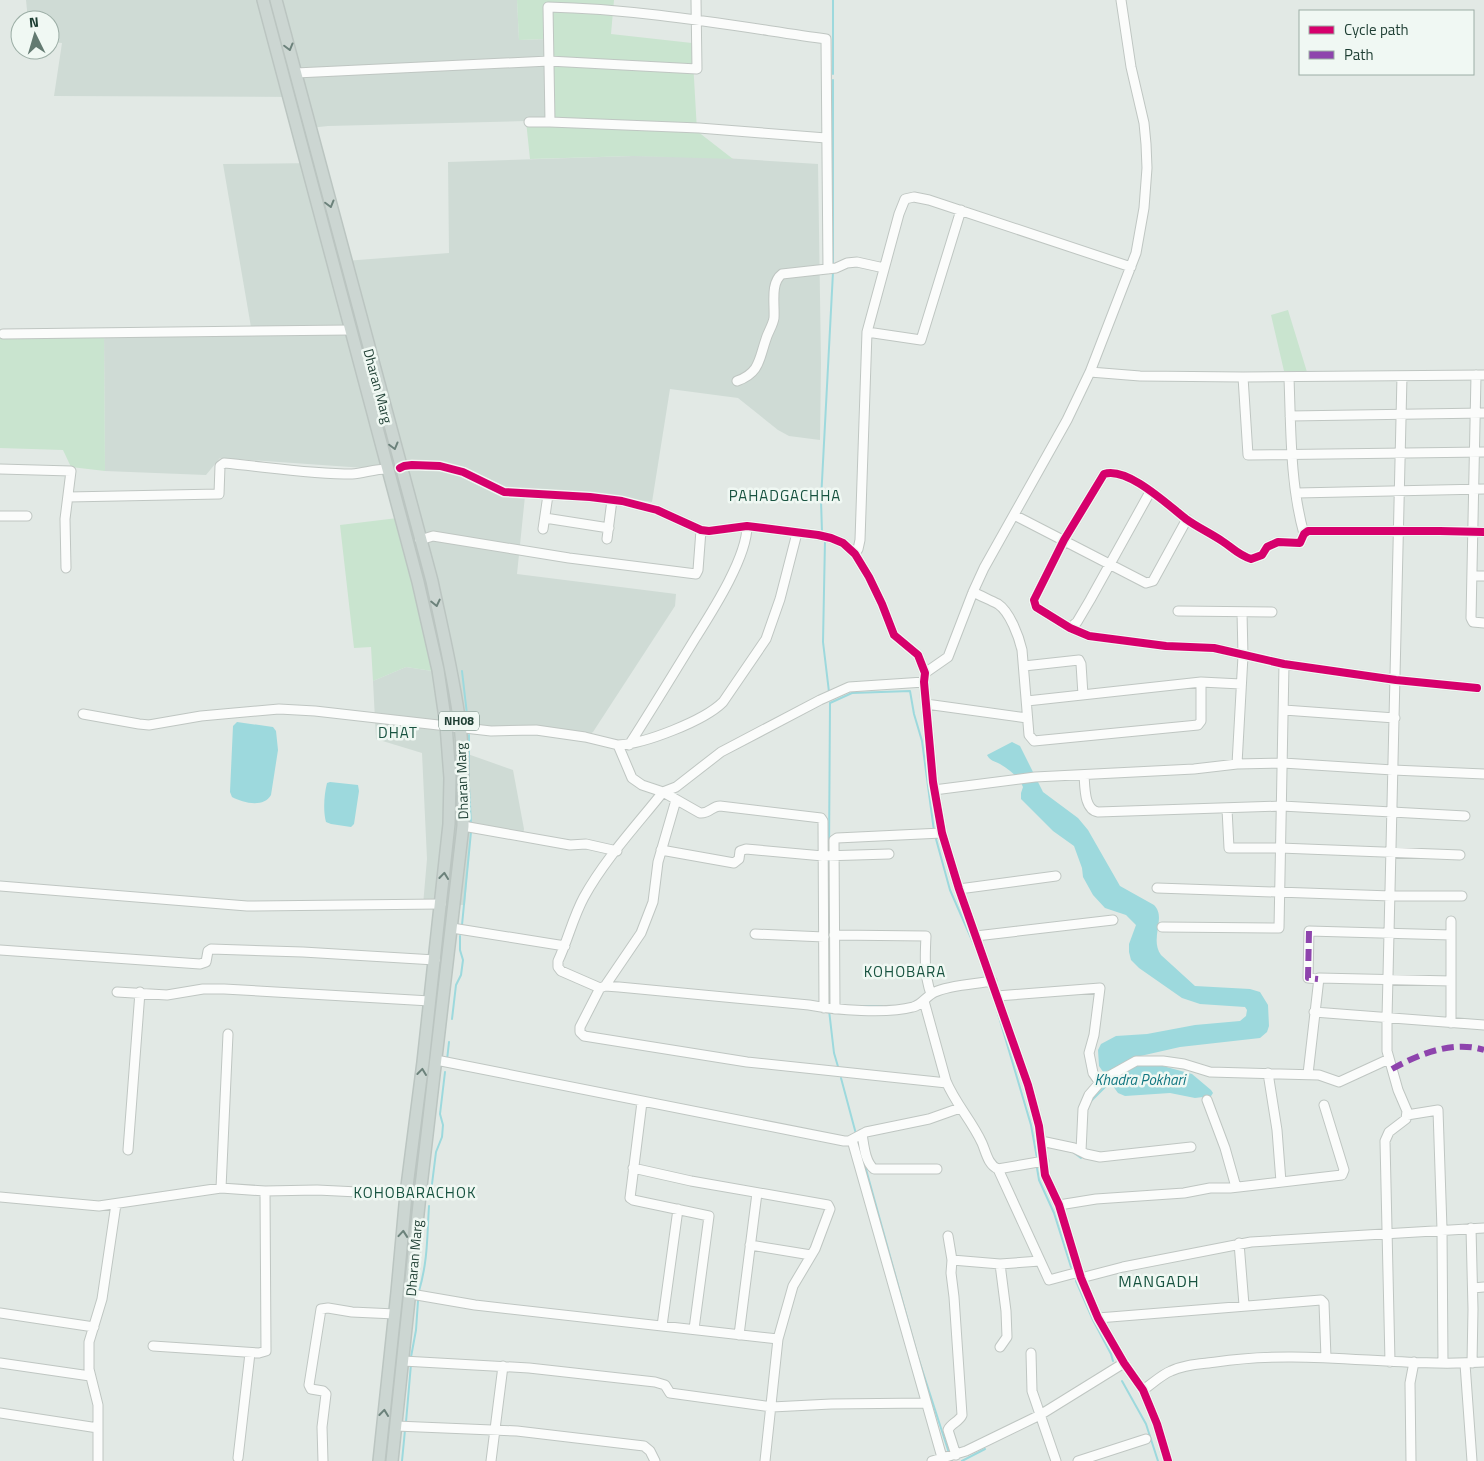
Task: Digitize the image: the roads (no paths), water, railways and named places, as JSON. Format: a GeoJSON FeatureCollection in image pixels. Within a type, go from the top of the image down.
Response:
{"type":"FeatureCollection","features":[{"type":"Feature","properties":{"kind":"main road","name":"Dharan Marg"},"geometry":{"type":"LineString","coordinates":[[263,0],[418,582],[438,670],[446,725],[450,778],[449,824],[435,960],[406,1194],[379,1461]]}},
{"type":"Feature","properties":{"kind":"main road","name":"Dharan Marg"},"geometry":{"type":"LineString","coordinates":[[276,0],[420,540],[450,661],[460,726],[463,826],[420,1195],[392,1461]]}},
{"type":"Feature","properties":{"kind":"street"},"geometry":{"type":"LineString","coordinates":[[296,73],[550,61],[696,69],[696,0]]}},
{"type":"Feature","properties":{"kind":"street"},"geometry":{"type":"LineString","coordinates":[[992,981],[942,990],[931,994],[916,1007],[904,1009],[835,1009],[602,987],[561,971],[558,967],[558,961],[585,896],[616,851],[663,792],[676,787],[721,752],[820,700],[849,687],[924,678],[948,658],[973,592],[1014,514],[1068,420],[1090,372],[1136,253],[1144,208],[1147,168],[1144,124],[1131,67],[1121,0]]}},
{"type":"Feature","properties":{"kind":"street"},"geometry":{"type":"LineString","coordinates":[[550,122],[548,7],[582,4],[826,40],[826,138],[832,269]]}},
{"type":"Feature","properties":{"kind":"street"},"geometry":{"type":"LineString","coordinates":[[530,122],[699,128],[826,138]]}},
{"type":"Feature","properties":{"kind":"street"},"geometry":{"type":"LineString","coordinates":[[855,554],[860,540],[867,332],[899,214],[905,199],[914,197],[929,200],[1131,266]]}},
{"type":"Feature","properties":{"kind":"street"},"geometry":{"type":"LineString","coordinates":[[867,332],[921,340],[960,210]]}},
{"type":"Feature","properties":{"kind":"street"},"geometry":{"type":"LineString","coordinates":[[737,381],[755,370],[760,362],[774,318],[776,280],[779,276],[786,273],[832,269],[847,263],[857,262],[884,268]]}},
{"type":"Feature","properties":{"kind":"street"},"geometry":{"type":"LineString","coordinates":[[3,334],[350,330]]}},
{"type":"Feature","properties":{"kind":"street"},"geometry":{"type":"LineString","coordinates":[[1090,372],[1140,376],[1243,378],[1480,375],[1480,452],[1474,489],[1471,620],[1473,622],[1484,622]]}},
{"type":"Feature","properties":{"kind":"street"},"geometry":{"type":"LineString","coordinates":[[1390,1362],[1388,1233],[1384,1141],[1389,1132],[1406,1119],[1407,1115],[1389,1059],[1387,1019],[1402,376]]}},
{"type":"Feature","properties":{"kind":"street"},"geometry":{"type":"LineString","coordinates":[[1243,378],[1248,455],[1480,452]]}},
{"type":"Feature","properties":{"kind":"street"},"geometry":{"type":"LineString","coordinates":[[1289,378],[1292,455],[1300,521],[1304,534]]}},
{"type":"Feature","properties":{"kind":"street"},"geometry":{"type":"LineString","coordinates":[[1290,416],[1480,413]]}},
{"type":"Feature","properties":{"kind":"street"},"geometry":{"type":"LineString","coordinates":[[68,496],[219,494],[220,466],[224,464],[336,473],[366,473],[387,469]]}},
{"type":"Feature","properties":{"kind":"street"},"geometry":{"type":"LineString","coordinates":[[400,468],[412,465],[440,466],[463,472],[504,492],[612,500],[656,510],[700,530],[709,531],[747,526],[818,535],[843,543],[855,554],[869,577],[894,635],[918,655],[924,678],[934,790],[942,833],[959,889],[1028,1085],[1039,1126],[1045,1175],[1059,1205],[1080,1275],[1098,1318],[1124,1363],[1143,1390],[1157,1424],[1168,1461]]}},
{"type":"Feature","properties":{"kind":"street"},"geometry":{"type":"LineString","coordinates":[[0,469],[71,471],[65,519],[66,568]]}},
{"type":"Feature","properties":{"kind":"street"},"geometry":{"type":"LineString","coordinates":[[1477,688],[1396,680],[1284,664],[1214,648],[1166,646],[1089,636],[1070,628],[1036,607],[1034,600],[1064,540],[1104,474],[1109,472],[1118,473],[1137,483],[1187,519],[1223,541],[1240,555],[1251,559],[1262,555],[1267,547],[1278,542],[1300,543],[1304,534],[1308,531],[1484,532]]}},
{"type":"Feature","properties":{"kind":"street"},"geometry":{"type":"LineString","coordinates":[[1297,493],[1484,489]]}},
{"type":"Feature","properties":{"kind":"street"},"geometry":{"type":"LineString","coordinates":[[1070,628],[1077,622],[1150,492]]}},
{"type":"Feature","properties":{"kind":"street"},"geometry":{"type":"LineString","coordinates":[[544,529],[548,495]]}},
{"type":"Feature","properties":{"kind":"street"},"geometry":{"type":"LineString","coordinates":[[607,538],[612,500]]}},
{"type":"Feature","properties":{"kind":"street"},"geometry":{"type":"LineString","coordinates":[[1014,514],[1146,583],[1153,581],[1187,519]]}},
{"type":"Feature","properties":{"kind":"street"},"geometry":{"type":"LineString","coordinates":[[0,516],[27,516]]}},
{"type":"Feature","properties":{"kind":"street"},"geometry":{"type":"LineString","coordinates":[[545,518],[609,528]]}},
{"type":"Feature","properties":{"kind":"street"},"geometry":{"type":"LineString","coordinates":[[629,745],[721,597],[741,553],[747,536],[747,526]]}},
{"type":"Feature","properties":{"kind":"street"},"geometry":{"type":"LineString","coordinates":[[420,540],[433,536],[568,558],[696,574],[698,570],[700,530]]}},
{"type":"Feature","properties":{"kind":"street"},"geometry":{"type":"LineString","coordinates":[[83,714],[149,725],[201,716],[279,709],[315,711],[491,731],[536,730],[559,732],[618,745],[629,745],[662,735],[715,710],[723,702],[766,639],[780,599],[797,533]]}},
{"type":"Feature","properties":{"kind":"street"},"geometry":{"type":"LineString","coordinates":[[1472,576],[1484,576]]}},
{"type":"Feature","properties":{"kind":"street"},"geometry":{"type":"LineString","coordinates":[[973,592],[1000,605],[1020,640],[1030,738],[1037,742],[1198,725],[1201,721],[1201,682]]}},
{"type":"Feature","properties":{"kind":"street"},"geometry":{"type":"LineString","coordinates":[[1178,611],[1272,612]]}},
{"type":"Feature","properties":{"kind":"street"},"geometry":{"type":"LineString","coordinates":[[1237,764],[1243,656],[1242,612]]}},
{"type":"Feature","properties":{"kind":"street"},"geometry":{"type":"LineString","coordinates":[[1024,666],[1079,660],[1081,664],[1083,695]]}},
{"type":"Feature","properties":{"kind":"street"},"geometry":{"type":"LineString","coordinates":[[1162,928],[1279,928],[1284,664]]}},
{"type":"Feature","properties":{"kind":"street"},"geometry":{"type":"LineString","coordinates":[[1026,701],[1201,682],[1241,684]]}},
{"type":"Feature","properties":{"kind":"street"},"geometry":{"type":"LineString","coordinates":[[926,704],[1027,718]]}},
{"type":"Feature","properties":{"kind":"street"},"geometry":{"type":"LineString","coordinates":[[1284,710],[1395,718]]}},
{"type":"Feature","properties":{"kind":"street"},"geometry":{"type":"LineString","coordinates":[[618,745],[632,778],[642,785],[663,792],[704,813],[714,806],[720,806],[821,818],[823,821],[824,856],[824,1008]]}},
{"type":"Feature","properties":{"kind":"street"},"geometry":{"type":"LineString","coordinates":[[934,790],[1035,777],[1194,769],[1237,764],[1282,763],[1484,774]]}},
{"type":"Feature","properties":{"kind":"street"},"geometry":{"type":"LineString","coordinates":[[1084,775],[1086,796],[1090,809],[1093,812],[1282,806],[1465,816]]}},
{"type":"Feature","properties":{"kind":"street"},"geometry":{"type":"LineString","coordinates":[[676,800],[658,862],[653,902],[641,933],[602,987],[580,1027],[580,1032],[584,1036],[747,1062],[947,1083]]}},
{"type":"Feature","properties":{"kind":"street"},"geometry":{"type":"LineString","coordinates":[[1227,809],[1229,848],[1392,851],[1460,855]]}},
{"type":"Feature","properties":{"kind":"street"},"geometry":{"type":"LineString","coordinates":[[463,826],[570,845],[586,844],[616,851]]}},
{"type":"Feature","properties":{"kind":"street"},"geometry":{"type":"LineString","coordinates":[[835,1009],[834,840],[837,838],[942,833]]}},
{"type":"Feature","properties":{"kind":"street"},"geometry":{"type":"LineString","coordinates":[[661,850],[734,862],[739,859],[740,851],[746,849],[824,856],[889,854]]}},
{"type":"Feature","properties":{"kind":"street"},"geometry":{"type":"LineString","coordinates":[[959,889],[1056,876]]}},
{"type":"Feature","properties":{"kind":"street"},"geometry":{"type":"LineString","coordinates":[[0,886],[247,906],[441,904]]}},
{"type":"Feature","properties":{"kind":"street"},"geometry":{"type":"LineString","coordinates":[[1157,888],[1391,896],[1462,896]]}},
{"type":"Feature","properties":{"kind":"street"},"geometry":{"type":"LineString","coordinates":[[976,936],[1113,920]]}},
{"type":"Feature","properties":{"kind":"street"},"geometry":{"type":"LineString","coordinates":[[1451,921],[1451,1023]]}},
{"type":"Feature","properties":{"kind":"street"},"geometry":{"type":"LineString","coordinates":[[452,928],[565,946]]}},
{"type":"Feature","properties":{"kind":"street"},"geometry":{"type":"LineString","coordinates":[[1451,935],[1309,932],[1308,978],[1451,981]]}},
{"type":"Feature","properties":{"kind":"street"},"geometry":{"type":"LineString","coordinates":[[755,934],[824,937]]}},
{"type":"Feature","properties":{"kind":"street"},"geometry":{"type":"LineString","coordinates":[[834,935],[926,936],[925,960],[928,986],[931,994]]}},
{"type":"Feature","properties":{"kind":"street"},"geometry":{"type":"LineString","coordinates":[[0,950],[200,964],[206,962],[208,951],[211,949],[303,952],[435,960]]}},
{"type":"Feature","properties":{"kind":"street"},"geometry":{"type":"LineString","coordinates":[[1308,1074],[1318,979]]}},
{"type":"Feature","properties":{"kind":"street"},"geometry":{"type":"LineString","coordinates":[[997,996],[1100,988],[1094,1035],[1089,1053],[1094,1073],[1101,1082]]}},
{"type":"Feature","properties":{"kind":"street"},"geometry":{"type":"LineString","coordinates":[[117,992],[167,995],[224,989],[430,1001]]}},
{"type":"Feature","properties":{"kind":"street"},"geometry":{"type":"LineString","coordinates":[[128,1150],[140,992]]}},
{"type":"Feature","properties":{"kind":"street"},"geometry":{"type":"LineString","coordinates":[[924,1001],[947,1083],[981,1141],[991,1165],[998,1169],[1049,1280],[1239,1243],[1442,1229],[1484,1228]]}},
{"type":"Feature","properties":{"kind":"street"},"geometry":{"type":"LineString","coordinates":[[1314,1012],[1484,1025]]}},
{"type":"Feature","properties":{"kind":"street"},"geometry":{"type":"LineString","coordinates":[[221,1188],[228,1034]]}},
{"type":"Feature","properties":{"kind":"street"},"geometry":{"type":"LineString","coordinates":[[1081,1151],[1083,1109],[1089,1095],[1101,1082],[1131,1062],[1143,1060],[1163,1061],[1184,1064],[1210,1072],[1319,1075],[1339,1082],[1389,1059]]}},
{"type":"Feature","properties":{"kind":"street"},"geometry":{"type":"LineString","coordinates":[[436,1060],[844,1141],[852,1140],[862,1134],[929,1119],[960,1108]]}},
{"type":"Feature","properties":{"kind":"street"},"geometry":{"type":"LineString","coordinates":[[1268,1073],[1277,1130],[1281,1182]]}},
{"type":"Feature","properties":{"kind":"street"},"geometry":{"type":"LineString","coordinates":[[1207,1100],[1225,1148],[1236,1187]]}},
{"type":"Feature","properties":{"kind":"street"},"geometry":{"type":"LineString","coordinates":[[642,1102],[630,1190],[631,1199],[709,1216],[694,1329]]}},
{"type":"Feature","properties":{"kind":"street"},"geometry":{"type":"LineString","coordinates":[[1059,1205],[1096,1199],[1236,1187],[1342,1175],[1344,1173],[1324,1105]]}},
{"type":"Feature","properties":{"kind":"street"},"geometry":{"type":"LineString","coordinates":[[1407,1115],[1438,1110],[1442,1229],[1443,1363]]}},
{"type":"Feature","properties":{"kind":"street"},"geometry":{"type":"LineString","coordinates":[[862,1134],[868,1159],[871,1167],[874,1169],[937,1169]]}},
{"type":"Feature","properties":{"kind":"street"},"geometry":{"type":"LineString","coordinates":[[852,1140],[942,1460]]}},
{"type":"Feature","properties":{"kind":"street"},"geometry":{"type":"LineString","coordinates":[[1041,1141],[1074,1148],[1091,1156],[1100,1157],[1191,1147]]}},
{"type":"Feature","properties":{"kind":"street"},"geometry":{"type":"LineString","coordinates":[[998,1169],[1044,1162]]}},
{"type":"Feature","properties":{"kind":"street"},"geometry":{"type":"LineString","coordinates":[[633,1168],[691,1181],[828,1206],[830,1212],[811,1255],[793,1286],[778,1339],[765,1461]]}},
{"type":"Feature","properties":{"kind":"street"},"geometry":{"type":"LineString","coordinates":[[0,1197],[100,1206],[221,1188],[420,1195]]}},
{"type":"Feature","properties":{"kind":"street"},"geometry":{"type":"LineString","coordinates":[[153,1346],[250,1353],[262,1353],[267,1349],[265,1191]]}},
{"type":"Feature","properties":{"kind":"street"},"geometry":{"type":"LineString","coordinates":[[739,1335],[757,1193]]}},
{"type":"Feature","properties":{"kind":"street"},"geometry":{"type":"LineString","coordinates":[[98,1461],[98,1405],[90,1376],[89,1342],[102,1299],[116,1204]]}},
{"type":"Feature","properties":{"kind":"street"},"geometry":{"type":"LineString","coordinates":[[662,1326],[678,1209]]}},
{"type":"Feature","properties":{"kind":"street"},"geometry":{"type":"LineString","coordinates":[[1471,1228],[1473,1288],[1469,1363],[1472,1461]]}},
{"type":"Feature","properties":{"kind":"street"},"geometry":{"type":"LineString","coordinates":[[948,1236],[952,1260],[951,1274],[962,1415],[948,1430],[956,1455]]}},
{"type":"Feature","properties":{"kind":"street"},"geometry":{"type":"LineString","coordinates":[[1239,1243],[1244,1305]]}},
{"type":"Feature","properties":{"kind":"street"},"geometry":{"type":"LineString","coordinates":[[750,1246],[811,1255]]}},
{"type":"Feature","properties":{"kind":"street"},"geometry":{"type":"LineString","coordinates":[[952,1260],[1000,1264],[1040,1261]]}},
{"type":"Feature","properties":{"kind":"street"},"geometry":{"type":"LineString","coordinates":[[1000,1264],[1007,1337],[1000,1347]]}},
{"type":"Feature","properties":{"kind":"street"},"geometry":{"type":"LineString","coordinates":[[1473,1288],[1484,1287]]}},
{"type":"Feature","properties":{"kind":"street"},"geometry":{"type":"LineString","coordinates":[[411,1294],[475,1305],[778,1339]]}},
{"type":"Feature","properties":{"kind":"street"},"geometry":{"type":"LineString","coordinates":[[1098,1318],[1322,1300],[1326,1358]]}},
{"type":"Feature","properties":{"kind":"street"},"geometry":{"type":"LineString","coordinates":[[323,1461],[322,1427],[326,1394],[323,1391],[309,1387],[321,1310],[328,1308],[352,1312],[395,1314]]}},
{"type":"Feature","properties":{"kind":"street"},"geometry":{"type":"LineString","coordinates":[[0,1313],[94,1326]]}},
{"type":"Feature","properties":{"kind":"street"},"geometry":{"type":"LineString","coordinates":[[238,1458],[250,1353]]}},
{"type":"Feature","properties":{"kind":"street"},"geometry":{"type":"LineString","coordinates":[[1031,1353],[1032,1391],[1056,1461]]}},
{"type":"Feature","properties":{"kind":"street"},"geometry":{"type":"LineString","coordinates":[[1143,1390],[1171,1371],[1189,1366],[1251,1358],[1300,1356],[1390,1362],[1484,1362]]}},
{"type":"Feature","properties":{"kind":"street"},"geometry":{"type":"LineString","coordinates":[[403,1361],[503,1366],[655,1382],[665,1385],[670,1393],[772,1407],[926,1403]]}},
{"type":"Feature","properties":{"kind":"street"},"geometry":{"type":"LineString","coordinates":[[1411,1461],[1410,1383],[1414,1362]]}},
{"type":"Feature","properties":{"kind":"street"},"geometry":{"type":"LineString","coordinates":[[0,1363],[90,1376]]}},
{"type":"Feature","properties":{"kind":"street"},"geometry":{"type":"LineString","coordinates":[[932,1461],[942,1460],[966,1451],[1040,1415],[1124,1363]]}},
{"type":"Feature","properties":{"kind":"street"},"geometry":{"type":"LineString","coordinates":[[491,1461],[503,1366]]}},
{"type":"Feature","properties":{"kind":"street"},"geometry":{"type":"LineString","coordinates":[[0,1413],[98,1428]]}},
{"type":"Feature","properties":{"kind":"street"},"geometry":{"type":"LineString","coordinates":[[396,1426],[495,1430],[644,1446],[650,1451],[655,1461]]}},
{"type":"Feature","properties":{"kind":"street"},"geometry":{"type":"LineString","coordinates":[[1078,1461],[1146,1439]]}},
{"type":"Feature","properties":{"kind":"water"},"geometry":{"type":"Polygon","coordinates":[[[237,722],[273,727],[276,731],[278,750],[271,795],[264,802],[242,801],[232,797],[230,792],[233,726],[237,722]]]}},
{"type":"Feature","properties":{"kind":"water","name":"Khadra Pokhari"},"geometry":{"type":"Polygon","coordinates":[[[1012,742],[1020,746],[1043,792],[1078,818],[1088,830],[1120,886],[1154,905],[1158,910],[1157,942],[1161,955],[1195,986],[1250,989],[1260,992],[1268,1005],[1269,1026],[1267,1032],[1260,1038],[1180,1047],[1136,1057],[1138,1065],[1163,1066],[1192,1074],[1211,1090],[1213,1093],[1211,1096],[1195,1098],[1170,1093],[1125,1096],[1118,1093],[1099,1066],[1098,1050],[1101,1044],[1116,1036],[1147,1034],[1195,1025],[1240,1021],[1246,1016],[1247,1010],[1245,1007],[1200,1004],[1182,998],[1139,968],[1131,960],[1129,944],[1136,925],[1126,915],[1105,908],[1093,895],[1083,877],[1082,868],[1074,846],[1053,831],[1021,799],[1023,787],[1017,777],[1004,766],[988,757],[987,755],[1012,742]]]}},
{"type":"Feature","properties":{"kind":"water"},"geometry":{"type":"Polygon","coordinates":[[[327,783],[358,785],[359,791],[354,824],[351,827],[326,822],[324,813],[325,798],[327,783]]]}},
{"type":"Feature","properties":{"kind":"waterway"},"geometry":{"type":"LineString","coordinates":[[833,0],[833,74]]}},
{"type":"Feature","properties":{"kind":"waterway"},"geometry":{"type":"LineString","coordinates":[[833,80],[833,265]]}},
{"type":"Feature","properties":{"kind":"waterway"},"geometry":{"type":"LineString","coordinates":[[822,532],[821,500],[833,272]]}},
{"type":"Feature","properties":{"kind":"waterway"},"geometry":{"type":"LineString","coordinates":[[825,540],[823,642],[829,692]]}},
{"type":"Feature","properties":{"kind":"waterway"},"geometry":{"type":"LineString","coordinates":[[462,671],[468,723]]}},
{"type":"Feature","properties":{"kind":"waterway"},"geometry":{"type":"LineString","coordinates":[[829,853],[830,703],[852,693],[910,691],[922,741],[934,831]]}},
{"type":"Feature","properties":{"kind":"waterway"},"geometry":{"type":"LineString","coordinates":[[469,735],[471,824]]}},
{"type":"Feature","properties":{"kind":"waterway"},"geometry":{"type":"LineString","coordinates":[[462,925],[471,832]]}},
{"type":"Feature","properties":{"kind":"waterway"},"geometry":{"type":"LineString","coordinates":[[936,839],[950,890],[975,947]]}},
{"type":"Feature","properties":{"kind":"waterway"},"geometry":{"type":"LineString","coordinates":[[829,859],[829,1004]]}},
{"type":"Feature","properties":{"kind":"waterway"},"geometry":{"type":"LineString","coordinates":[[452,1019],[456,985],[461,975],[463,960],[460,950],[460,936]]}},
{"type":"Feature","properties":{"kind":"waterway"},"geometry":{"type":"LineString","coordinates":[[994,1000],[1031,1125],[1037,1158]]}},
{"type":"Feature","properties":{"kind":"waterway"},"geometry":{"type":"LineString","coordinates":[[859,1006],[882,1006]]}},
{"type":"Feature","properties":{"kind":"waterway"},"geometry":{"type":"LineString","coordinates":[[829,1010],[834,1053],[839,1070]]}},
{"type":"Feature","properties":{"kind":"waterway"},"geometry":{"type":"LineString","coordinates":[[447,1060],[449,1042]]}},
{"type":"Feature","properties":{"kind":"waterway"},"geometry":{"type":"LineString","coordinates":[[431,1192],[436,1152],[442,1137],[443,1125],[440,1114],[445,1072]]}},
{"type":"Feature","properties":{"kind":"waterway"},"geometry":{"type":"LineString","coordinates":[[841,1078],[856,1134]]}},
{"type":"Feature","properties":{"kind":"waterway"},"geometry":{"type":"LineString","coordinates":[[1090,1102],[1110,1082]]}},
{"type":"Feature","properties":{"kind":"waterway"},"geometry":{"type":"LineString","coordinates":[[1073,1152],[1081,1158]]}},
{"type":"Feature","properties":{"kind":"waterway"},"geometry":{"type":"LineString","coordinates":[[864,1162],[917,1354],[949,1453]]}},
{"type":"Feature","properties":{"kind":"waterway"},"geometry":{"type":"LineString","coordinates":[[1037,1168],[1039,1180],[1054,1213],[1071,1267]]}},
{"type":"Feature","properties":{"kind":"waterway"},"geometry":{"type":"LineString","coordinates":[[419,1291],[426,1259],[429,1206]]}},
{"type":"Feature","properties":{"kind":"waterway"},"geometry":{"type":"LineString","coordinates":[[1076,1281],[1113,1361]]}},
{"type":"Feature","properties":{"kind":"waterway"},"geometry":{"type":"LineString","coordinates":[[411,1357],[416,1330],[418,1301]]}},
{"type":"Feature","properties":{"kind":"waterway"},"geometry":{"type":"LineString","coordinates":[[406,1422],[411,1364]]}},
{"type":"Feature","properties":{"kind":"waterway"},"geometry":{"type":"LineString","coordinates":[[1122,1381],[1146,1424],[1158,1461]]}},
{"type":"Feature","properties":{"kind":"waterway"},"geometry":{"type":"LineString","coordinates":[[402,1461],[405,1430]]}},
{"type":"Feature","properties":{"kind":"waterway"},"geometry":{"type":"LineString","coordinates":[[962,1461],[985,1449]]}},
{"type":"Feature","properties":{"kind":"district","name":"PAHADGACHHA"},"geometry":{"type":"Point","coordinates":[785,496]}},
{"type":"Feature","properties":{"kind":"district","name":"DHAT"},"geometry":{"type":"Point","coordinates":[398,733]}},
{"type":"Feature","properties":{"kind":"district","name":"KOHOBARA"},"geometry":{"type":"Point","coordinates":[905,972]}},
{"type":"Feature","properties":{"kind":"district","name":"KOHOBARACHOK"},"geometry":{"type":"Point","coordinates":[415,1193]}},
{"type":"Feature","properties":{"kind":"district","name":"MANGADH"},"geometry":{"type":"Point","coordinates":[1159,1281]}}]}
